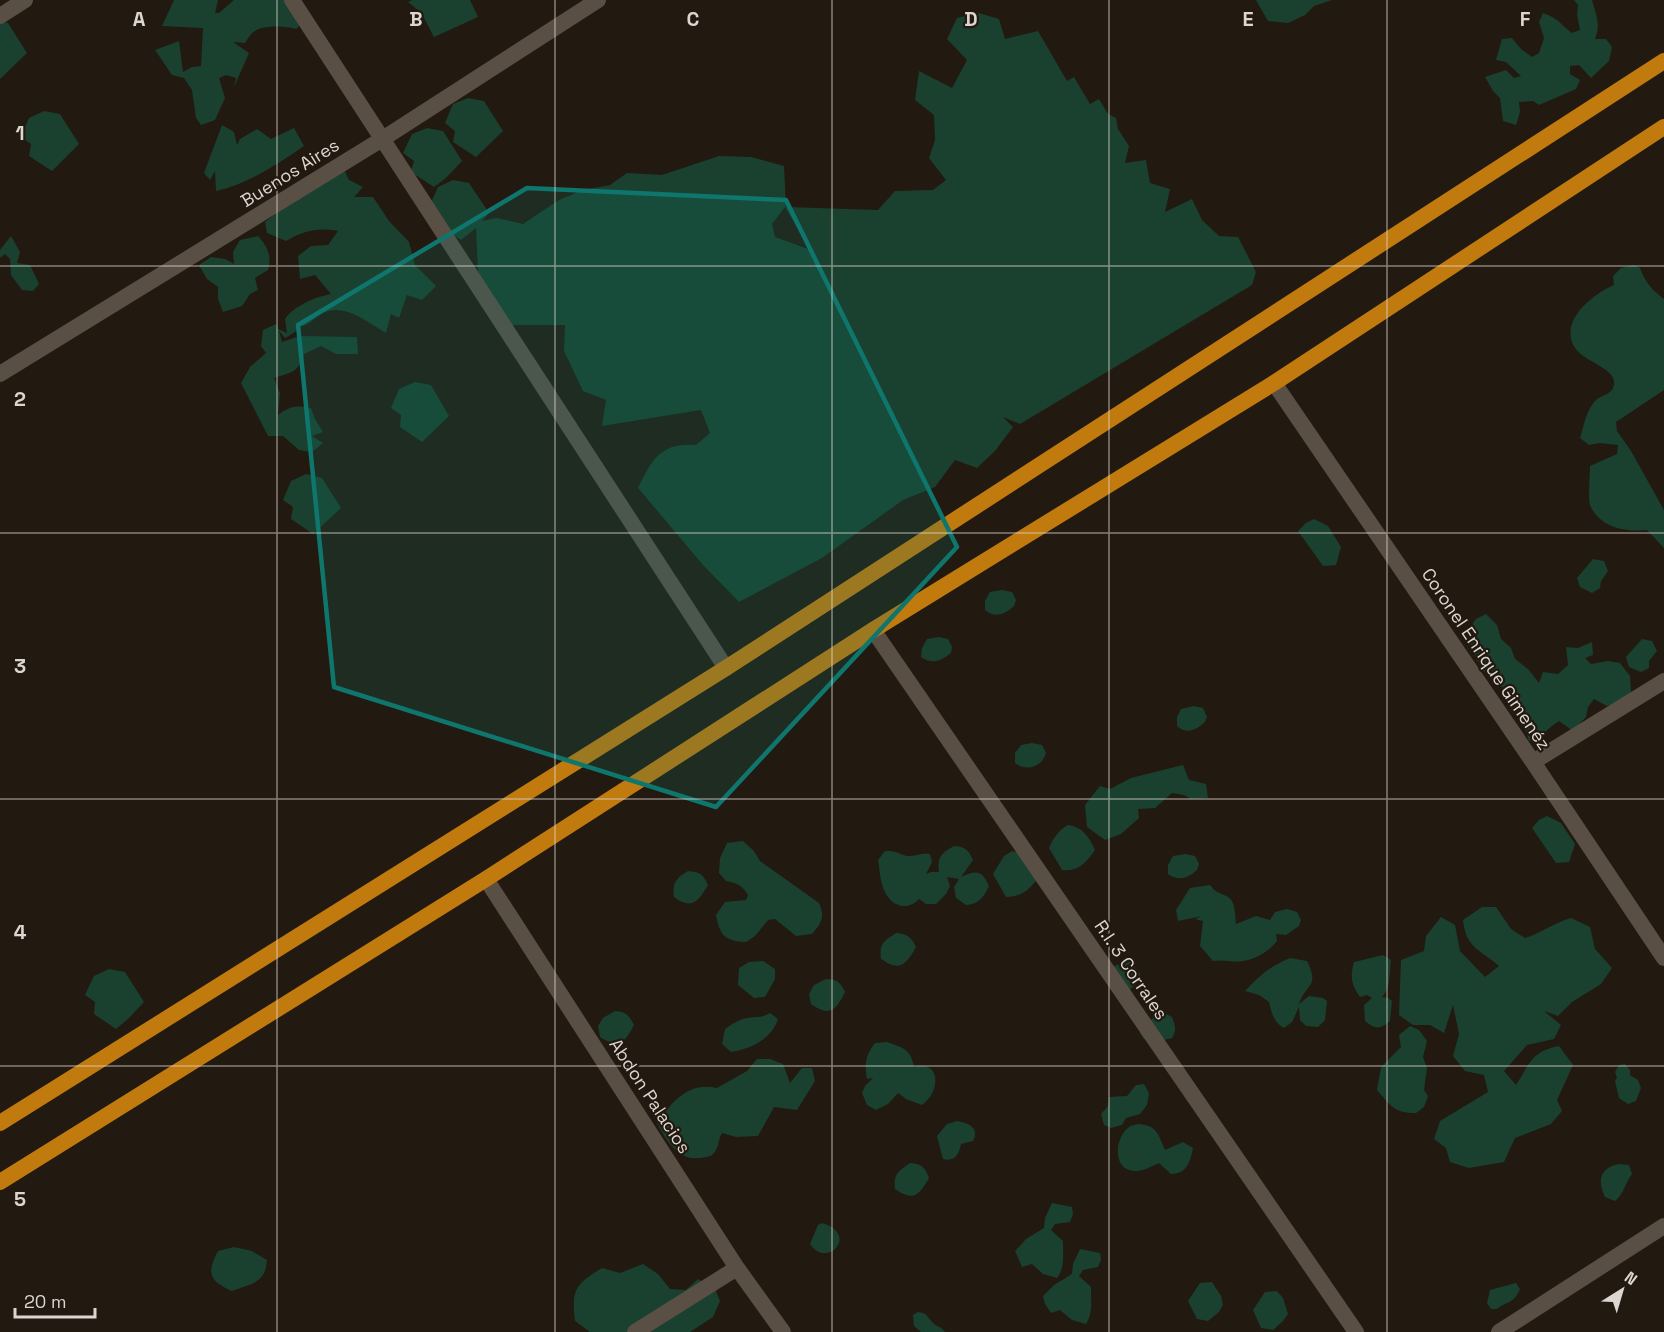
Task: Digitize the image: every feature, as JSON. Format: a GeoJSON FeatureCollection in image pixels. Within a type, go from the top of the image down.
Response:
{"type":"FeatureCollection","features":[{"type":"Feature","properties":{"kind":"highway"},"geometry":{"type":"LineString","coordinates":[[0,1123],[726,668],[1664,62]]}},
{"type":"Feature","properties":{"kind":"highway"},"geometry":{"type":"LineString","coordinates":[[0,1182],[486,879],[873,630],[1274,383],[1664,127]]}},
{"type":"Feature","properties":{"kind":"street"},"geometry":{"type":"LineString","coordinates":[[0,16],[25,0]]}},
{"type":"Feature","properties":{"kind":"street"},"geometry":{"type":"LineString","coordinates":[[292,0],[384,138],[726,668]]}},
{"type":"Feature","properties":{"kind":"street","name":"Buenos Aires"},"geometry":{"type":"LineString","coordinates":[[0,374],[384,138],[598,0]]}},
{"type":"Feature","properties":{"kind":"street","name":"Coronel Enrique Gimenéz"},"geometry":{"type":"LineString","coordinates":[[1274,383],[1664,958]]}},
{"type":"Feature","properties":{"kind":"street","name":"R.I. 3 Corrales"},"geometry":{"type":"LineString","coordinates":[[873,630],[1356,1332]]}},
{"type":"Feature","properties":{"kind":"street"},"geometry":{"type":"LineString","coordinates":[[1533,762],[1664,681]]}},
{"type":"Feature","properties":{"kind":"street","name":"Abdon Palacios"},"geometry":{"type":"LineString","coordinates":[[486,879],[737,1268],[783,1332]]}},
{"type":"Feature","properties":{"kind":"street"},"geometry":{"type":"LineString","coordinates":[[1499,1332],[1664,1226]]}},
{"type":"Feature","properties":{"kind":"street"},"geometry":{"type":"LineString","coordinates":[[635,1332],[737,1268]]}},
{"type":"Feature","properties":{"kind":"highlighted area"},"geometry":{"type":"Polygon","coordinates":[[[527,188],[786,200],[957,547],[716,807],[334,687],[298,325],[527,188]]]}},
{"type":"Feature","properties":{"kind":"green space"},"geometry":{"type":"Polygon","coordinates":[[[174,0],[218,0],[215,13],[219,13],[234,0],[296,0],[306,20],[296,29],[269,27],[259,29],[245,43],[233,42],[249,53],[234,87],[236,78],[226,75],[219,78],[225,98],[215,120],[201,125],[196,118],[192,90],[184,78],[172,75],[155,50],[179,41],[183,72],[192,67],[201,66],[203,28],[162,26],[174,0]]]}},
{"type":"Feature","properties":{"kind":"green space"},"geometry":{"type":"Polygon","coordinates":[[[412,0],[470,0],[478,17],[434,37],[421,14],[408,2],[412,0]]]}},
{"type":"Feature","properties":{"kind":"green space"},"geometry":{"type":"Polygon","coordinates":[[[1256,0],[1332,0],[1314,6],[1305,15],[1288,23],[1268,21],[1256,0]]]}},
{"type":"Feature","properties":{"kind":"green space"},"geometry":{"type":"Polygon","coordinates":[[[1574,0],[1592,0],[1598,24],[1595,39],[1606,39],[1612,47],[1609,61],[1591,78],[1579,65],[1570,66],[1570,74],[1580,80],[1576,89],[1539,105],[1533,101],[1519,102],[1520,112],[1516,125],[1503,121],[1500,98],[1485,77],[1506,70],[1514,78],[1521,76],[1506,62],[1496,60],[1502,39],[1512,38],[1532,57],[1539,53],[1544,38],[1539,22],[1543,13],[1556,19],[1572,33],[1580,30],[1578,5],[1574,0]]]}},
{"type":"Feature","properties":{"kind":"green space"},"geometry":{"type":"Polygon","coordinates":[[[979,13],[999,19],[1005,39],[1038,31],[1067,81],[1074,77],[1090,104],[1099,99],[1108,114],[1116,118],[1118,129],[1129,146],[1125,163],[1146,160],[1150,183],[1170,189],[1165,212],[1192,199],[1202,220],[1219,236],[1238,237],[1256,272],[1252,285],[1020,424],[1003,417],[1013,427],[995,451],[977,468],[955,460],[935,487],[903,500],[822,558],[739,602],[703,565],[638,488],[659,454],[674,446],[696,445],[710,433],[701,410],[602,426],[606,400],[583,391],[564,351],[565,325],[504,325],[478,272],[476,228],[461,240],[438,225],[430,205],[438,187],[453,180],[469,183],[489,213],[482,221],[497,218],[523,224],[559,200],[583,190],[610,185],[627,173],[662,175],[719,156],[751,157],[784,166],[786,207],[878,210],[895,191],[933,190],[946,180],[929,158],[935,140],[934,115],[915,100],[919,71],[952,88],[967,60],[947,39],[957,18],[979,13]],[[785,207],[772,224],[775,237],[809,248],[785,207]]]}},
{"type":"Feature","properties":{"kind":"green space"},"geometry":{"type":"Polygon","coordinates":[[[0,21],[8,23],[27,53],[0,79],[0,21]]]}},
{"type":"Feature","properties":{"kind":"green space"},"geometry":{"type":"Polygon","coordinates":[[[468,98],[484,101],[503,131],[476,157],[453,142],[455,131],[445,123],[453,104],[468,98]]]}},
{"type":"Feature","properties":{"kind":"green space"},"geometry":{"type":"Polygon","coordinates":[[[44,111],[60,114],[79,144],[52,171],[29,156],[31,144],[21,137],[29,118],[44,111]]]}},
{"type":"Feature","properties":{"kind":"green space"},"geometry":{"type":"Polygon","coordinates":[[[222,125],[234,132],[237,145],[240,139],[257,129],[271,139],[294,128],[304,146],[251,178],[216,191],[215,171],[210,180],[204,173],[222,125]]]}},
{"type":"Feature","properties":{"kind":"green space"},"geometry":{"type":"Polygon","coordinates":[[[427,128],[443,131],[462,161],[434,187],[411,172],[414,161],[403,153],[412,134],[427,128]]]}},
{"type":"Feature","properties":{"kind":"green space"},"geometry":{"type":"Polygon","coordinates":[[[341,164],[349,180],[363,187],[354,197],[373,197],[389,221],[409,242],[415,265],[436,286],[422,300],[407,295],[399,318],[391,314],[386,333],[356,315],[339,310],[323,313],[285,338],[279,331],[282,342],[299,336],[357,337],[358,354],[336,354],[321,346],[304,354],[294,371],[274,378],[280,393],[278,415],[293,407],[311,408],[323,432],[312,436],[323,443],[312,452],[299,450],[283,436],[268,436],[241,383],[250,367],[266,353],[261,346],[263,330],[276,324],[278,329],[287,333],[285,319],[289,314],[299,306],[331,294],[315,275],[300,279],[298,256],[311,246],[328,245],[338,231],[324,229],[311,231],[286,241],[267,233],[265,222],[341,164]]]}},
{"type":"Feature","properties":{"kind":"green space"},"geometry":{"type":"Polygon","coordinates":[[[11,236],[20,252],[17,263],[30,265],[39,284],[33,291],[22,290],[11,275],[10,259],[5,254],[0,258],[0,250],[11,236]]]}},
{"type":"Feature","properties":{"kind":"green space"},"geometry":{"type":"Polygon","coordinates":[[[258,236],[268,252],[270,260],[268,270],[255,278],[258,290],[250,294],[242,306],[223,312],[218,299],[218,287],[207,279],[199,265],[211,257],[225,259],[234,264],[233,252],[240,240],[258,236]]]}},
{"type":"Feature","properties":{"kind":"green space"},"geometry":{"type":"Polygon","coordinates":[[[1634,265],[1640,268],[1649,285],[1664,299],[1664,390],[1616,422],[1617,431],[1631,451],[1664,510],[1664,548],[1647,530],[1614,527],[1594,513],[1589,502],[1590,466],[1617,454],[1618,445],[1599,443],[1589,445],[1580,438],[1589,409],[1595,401],[1612,390],[1614,383],[1609,373],[1575,348],[1571,338],[1571,328],[1574,319],[1588,302],[1614,285],[1613,276],[1621,268],[1634,265]]]}},
{"type":"Feature","properties":{"kind":"green space"},"geometry":{"type":"Polygon","coordinates":[[[415,382],[431,385],[449,416],[422,442],[400,427],[401,415],[391,408],[399,389],[415,382]]]}},
{"type":"Feature","properties":{"kind":"green space"},"geometry":{"type":"Polygon","coordinates":[[[306,474],[322,478],[341,508],[313,534],[291,519],[293,507],[283,500],[291,481],[306,474]]]}},
{"type":"Feature","properties":{"kind":"green space"},"geometry":{"type":"Polygon","coordinates":[[[1314,519],[1328,526],[1341,547],[1336,565],[1323,566],[1298,531],[1314,519]]]}},
{"type":"Feature","properties":{"kind":"green space"},"geometry":{"type":"Polygon","coordinates":[[[1593,559],[1604,561],[1608,571],[1601,581],[1600,588],[1592,593],[1580,587],[1577,578],[1593,559]]]}},
{"type":"Feature","properties":{"kind":"green space"},"geometry":{"type":"Polygon","coordinates":[[[1002,590],[1012,592],[1016,600],[1014,606],[997,615],[989,613],[985,610],[985,601],[990,592],[1002,590]]]}},
{"type":"Feature","properties":{"kind":"green space"},"geometry":{"type":"Polygon","coordinates":[[[1486,614],[1497,625],[1501,639],[1511,648],[1515,659],[1528,669],[1539,683],[1543,672],[1558,674],[1568,665],[1566,647],[1578,648],[1592,642],[1593,655],[1585,658],[1591,664],[1608,661],[1620,663],[1630,676],[1631,692],[1620,703],[1607,706],[1594,699],[1588,707],[1586,717],[1573,731],[1559,721],[1529,741],[1524,725],[1511,711],[1501,685],[1482,670],[1471,648],[1468,630],[1476,619],[1486,614]]]}},
{"type":"Feature","properties":{"kind":"green space"},"geometry":{"type":"Polygon","coordinates":[[[939,637],[948,639],[952,647],[951,653],[936,661],[929,661],[921,657],[922,648],[927,639],[939,637]]]}},
{"type":"Feature","properties":{"kind":"green space"},"geometry":{"type":"Polygon","coordinates":[[[1642,639],[1652,641],[1657,651],[1649,661],[1649,668],[1641,672],[1629,667],[1626,657],[1642,639]]]}},
{"type":"Feature","properties":{"kind":"green space"},"geometry":{"type":"Polygon","coordinates":[[[1194,706],[1203,708],[1207,717],[1205,722],[1188,731],[1181,729],[1177,726],[1177,717],[1181,709],[1194,706]]]}},
{"type":"Feature","properties":{"kind":"green space"},"geometry":{"type":"Polygon","coordinates":[[[1032,743],[1042,745],[1046,753],[1041,762],[1034,767],[1024,767],[1015,763],[1015,753],[1021,745],[1032,743]]]}},
{"type":"Feature","properties":{"kind":"green space"},"geometry":{"type":"Polygon","coordinates":[[[1183,765],[1189,780],[1206,784],[1208,798],[1191,799],[1172,793],[1155,808],[1138,809],[1139,818],[1121,834],[1105,840],[1087,827],[1085,805],[1100,786],[1110,789],[1131,778],[1183,765]]]}},
{"type":"Feature","properties":{"kind":"green space"},"geometry":{"type":"Polygon","coordinates":[[[1547,816],[1561,823],[1575,844],[1569,862],[1556,863],[1532,828],[1539,820],[1547,816]]]}},
{"type":"Feature","properties":{"kind":"green space"},"geometry":{"type":"Polygon","coordinates":[[[1068,825],[1085,833],[1095,850],[1081,866],[1073,870],[1062,870],[1049,848],[1057,835],[1068,825]]]}},
{"type":"Feature","properties":{"kind":"green space"},"geometry":{"type":"Polygon","coordinates":[[[743,841],[754,851],[760,861],[819,903],[822,919],[812,934],[796,936],[775,919],[768,920],[755,936],[746,942],[728,939],[722,933],[716,915],[725,902],[746,900],[748,895],[741,887],[726,881],[719,873],[720,858],[727,843],[743,841]]]}},
{"type":"Feature","properties":{"kind":"green space"},"geometry":{"type":"Polygon","coordinates":[[[954,846],[966,849],[973,860],[961,877],[978,873],[984,877],[989,886],[980,900],[966,905],[956,898],[954,887],[959,879],[947,877],[950,886],[936,904],[926,904],[919,899],[910,905],[900,906],[888,897],[882,885],[878,860],[885,851],[910,856],[930,854],[932,862],[926,874],[939,872],[941,856],[954,846]]]}},
{"type":"Feature","properties":{"kind":"green space"},"geometry":{"type":"Polygon","coordinates":[[[1012,851],[1019,853],[1039,877],[1017,896],[1006,897],[993,874],[1004,856],[1012,851]]]}},
{"type":"Feature","properties":{"kind":"green space"},"geometry":{"type":"Polygon","coordinates":[[[1185,854],[1195,856],[1199,864],[1197,870],[1183,878],[1176,878],[1168,874],[1168,865],[1173,856],[1185,854]]]}},
{"type":"Feature","properties":{"kind":"green space"},"geometry":{"type":"Polygon","coordinates":[[[688,871],[701,874],[708,885],[698,900],[686,903],[674,897],[674,888],[680,876],[688,871]]]}},
{"type":"Feature","properties":{"kind":"green space"},"geometry":{"type":"Polygon","coordinates":[[[1210,885],[1232,901],[1236,924],[1256,916],[1270,920],[1275,912],[1287,909],[1297,912],[1301,920],[1299,926],[1286,935],[1276,934],[1277,941],[1274,945],[1253,958],[1240,961],[1213,961],[1200,946],[1203,921],[1195,919],[1202,916],[1178,921],[1176,910],[1190,888],[1210,885]]]}},
{"type":"Feature","properties":{"kind":"green space"},"geometry":{"type":"Polygon","coordinates":[[[1482,907],[1496,907],[1511,929],[1525,938],[1571,918],[1590,927],[1595,949],[1612,968],[1601,984],[1572,1002],[1558,1016],[1544,1011],[1561,1025],[1554,1039],[1527,1045],[1504,1071],[1516,1085],[1537,1055],[1559,1046],[1573,1065],[1557,1100],[1562,1111],[1551,1124],[1515,1138],[1504,1162],[1469,1168],[1450,1162],[1446,1148],[1434,1139],[1440,1121],[1488,1092],[1484,1075],[1465,1071],[1453,1056],[1459,1034],[1453,1005],[1444,1033],[1430,1025],[1413,1025],[1399,1015],[1401,960],[1424,951],[1426,936],[1441,917],[1455,925],[1460,951],[1485,977],[1499,966],[1471,943],[1467,937],[1463,920],[1482,907]]]}},
{"type":"Feature","properties":{"kind":"green space"},"geometry":{"type":"Polygon","coordinates":[[[896,933],[909,937],[916,947],[906,962],[898,966],[881,959],[883,943],[896,933]]]}},
{"type":"Feature","properties":{"kind":"green space"},"geometry":{"type":"Polygon","coordinates":[[[1383,955],[1391,960],[1388,985],[1382,997],[1392,1001],[1390,1021],[1378,1027],[1365,1021],[1364,1005],[1372,998],[1367,995],[1360,997],[1353,984],[1352,972],[1354,962],[1383,955]]]}},
{"type":"Feature","properties":{"kind":"green space"},"geometry":{"type":"Polygon","coordinates":[[[1290,958],[1307,961],[1311,970],[1312,981],[1299,1004],[1309,996],[1323,998],[1327,1001],[1325,1020],[1318,1027],[1306,1026],[1300,1020],[1299,1007],[1292,1022],[1284,1028],[1275,1020],[1269,1002],[1259,995],[1245,991],[1265,972],[1290,958]]]}},
{"type":"Feature","properties":{"kind":"green space"},"geometry":{"type":"Polygon","coordinates":[[[1129,960],[1140,974],[1139,982],[1129,990],[1112,967],[1129,960]]]}},
{"type":"Feature","properties":{"kind":"green space"},"geometry":{"type":"Polygon","coordinates":[[[763,961],[775,969],[775,979],[765,997],[754,998],[738,985],[739,968],[749,962],[763,961]]]}},
{"type":"Feature","properties":{"kind":"green space"},"geometry":{"type":"Polygon","coordinates":[[[109,969],[125,972],[144,1002],[116,1029],[94,1014],[95,1002],[85,995],[94,976],[109,969]]]}},
{"type":"Feature","properties":{"kind":"green space"},"geometry":{"type":"Polygon","coordinates":[[[826,979],[838,982],[845,992],[835,1008],[827,1011],[811,1004],[809,994],[814,985],[826,979]]]}},
{"type":"Feature","properties":{"kind":"green space"},"geometry":{"type":"Polygon","coordinates":[[[615,1011],[627,1015],[634,1025],[624,1040],[612,1043],[600,1037],[598,1026],[603,1018],[615,1011]]]}},
{"type":"Feature","properties":{"kind":"green space"},"geometry":{"type":"Polygon","coordinates":[[[770,1013],[778,1019],[771,1032],[759,1042],[731,1052],[722,1044],[725,1029],[730,1025],[770,1013]]]}},
{"type":"Feature","properties":{"kind":"green space"},"geometry":{"type":"Polygon","coordinates":[[[1166,1014],[1172,1017],[1175,1025],[1172,1038],[1151,1043],[1143,1038],[1140,1033],[1148,1022],[1157,1016],[1166,1014]]]}},
{"type":"Feature","properties":{"kind":"green space"},"geometry":{"type":"Polygon","coordinates":[[[1410,1026],[1419,1030],[1427,1041],[1423,1057],[1427,1068],[1424,1090],[1428,1096],[1424,1107],[1416,1113],[1403,1112],[1394,1108],[1377,1090],[1381,1067],[1401,1047],[1399,1035],[1410,1026]]]}},
{"type":"Feature","properties":{"kind":"green space"},"geometry":{"type":"Polygon","coordinates":[[[887,1042],[905,1050],[911,1056],[914,1067],[923,1066],[933,1072],[935,1085],[933,1092],[922,1105],[898,1093],[888,1104],[876,1110],[867,1105],[862,1093],[873,1078],[867,1079],[868,1055],[875,1043],[887,1042]]]}},
{"type":"Feature","properties":{"kind":"green space"},"geometry":{"type":"Polygon","coordinates":[[[757,1059],[770,1059],[783,1064],[790,1083],[802,1068],[812,1068],[815,1081],[797,1110],[774,1107],[758,1136],[736,1137],[722,1133],[716,1150],[709,1156],[691,1158],[673,1148],[657,1123],[675,1101],[689,1090],[717,1088],[747,1071],[757,1059]]]}},
{"type":"Feature","properties":{"kind":"green space"},"geometry":{"type":"Polygon","coordinates":[[[1625,1064],[1630,1070],[1630,1075],[1638,1080],[1641,1088],[1636,1101],[1628,1104],[1619,1098],[1615,1081],[1617,1078],[1615,1072],[1619,1065],[1625,1064]]]}},
{"type":"Feature","properties":{"kind":"green space"},"geometry":{"type":"Polygon","coordinates":[[[1144,1084],[1149,1093],[1147,1105],[1140,1114],[1126,1118],[1122,1125],[1111,1128],[1104,1125],[1101,1114],[1108,1106],[1109,1097],[1127,1096],[1136,1085],[1144,1084]]]}},
{"type":"Feature","properties":{"kind":"green space"},"geometry":{"type":"Polygon","coordinates":[[[957,1121],[972,1127],[975,1136],[973,1141],[961,1144],[958,1154],[953,1158],[943,1159],[937,1136],[947,1124],[957,1121]]]}},
{"type":"Feature","properties":{"kind":"green space"},"geometry":{"type":"Polygon","coordinates":[[[1138,1124],[1153,1128],[1165,1150],[1183,1142],[1193,1148],[1189,1162],[1181,1172],[1171,1174],[1159,1163],[1139,1171],[1128,1170],[1123,1166],[1118,1153],[1120,1139],[1129,1127],[1138,1124]]]}},
{"type":"Feature","properties":{"kind":"green space"},"geometry":{"type":"Polygon","coordinates":[[[910,1163],[922,1167],[929,1178],[919,1192],[911,1196],[895,1189],[897,1174],[910,1163]]]}},
{"type":"Feature","properties":{"kind":"green space"},"geometry":{"type":"Polygon","coordinates":[[[1618,1164],[1629,1165],[1632,1174],[1615,1201],[1605,1197],[1601,1181],[1607,1169],[1618,1164]]]}},
{"type":"Feature","properties":{"kind":"green space"},"geometry":{"type":"Polygon","coordinates":[[[1052,1203],[1072,1207],[1073,1214],[1070,1222],[1055,1224],[1051,1230],[1063,1241],[1062,1265],[1057,1278],[1043,1274],[1032,1264],[1022,1267],[1015,1251],[1026,1239],[1044,1228],[1045,1218],[1052,1203]]]}},
{"type":"Feature","properties":{"kind":"green space"},"geometry":{"type":"Polygon","coordinates":[[[822,1223],[833,1228],[839,1235],[837,1247],[831,1252],[817,1251],[810,1244],[818,1225],[822,1223]]]}},
{"type":"Feature","properties":{"kind":"green space"},"geometry":{"type":"Polygon","coordinates":[[[234,1247],[252,1251],[267,1260],[264,1274],[256,1282],[232,1291],[214,1279],[211,1270],[218,1251],[234,1247]]]}},
{"type":"Feature","properties":{"kind":"green space"},"geometry":{"type":"Polygon","coordinates":[[[1080,1249],[1100,1253],[1101,1260],[1098,1267],[1083,1270],[1079,1276],[1091,1287],[1091,1311],[1086,1324],[1072,1320],[1060,1310],[1051,1313],[1043,1296],[1054,1285],[1072,1274],[1073,1264],[1080,1249]]]}},
{"type":"Feature","properties":{"kind":"green space"},"geometry":{"type":"Polygon","coordinates":[[[643,1264],[658,1274],[670,1289],[686,1290],[698,1279],[715,1289],[720,1301],[713,1317],[690,1332],[590,1332],[575,1321],[575,1294],[581,1283],[602,1268],[620,1273],[643,1264]]]}},
{"type":"Feature","properties":{"kind":"green space"},"geometry":{"type":"Polygon","coordinates":[[[1212,1282],[1221,1296],[1223,1305],[1219,1312],[1208,1321],[1197,1319],[1188,1301],[1200,1283],[1212,1282]]]}},
{"type":"Feature","properties":{"kind":"green space"},"geometry":{"type":"Polygon","coordinates":[[[1516,1283],[1520,1289],[1515,1298],[1497,1309],[1491,1309],[1487,1303],[1490,1290],[1516,1283]]]}},
{"type":"Feature","properties":{"kind":"green space"},"geometry":{"type":"Polygon","coordinates":[[[1277,1291],[1283,1298],[1288,1314],[1273,1330],[1261,1328],[1253,1310],[1265,1292],[1277,1291]]]}},
{"type":"Feature","properties":{"kind":"green space"},"geometry":{"type":"Polygon","coordinates":[[[918,1312],[926,1314],[945,1332],[921,1332],[914,1326],[913,1315],[918,1312]]]}}]}
